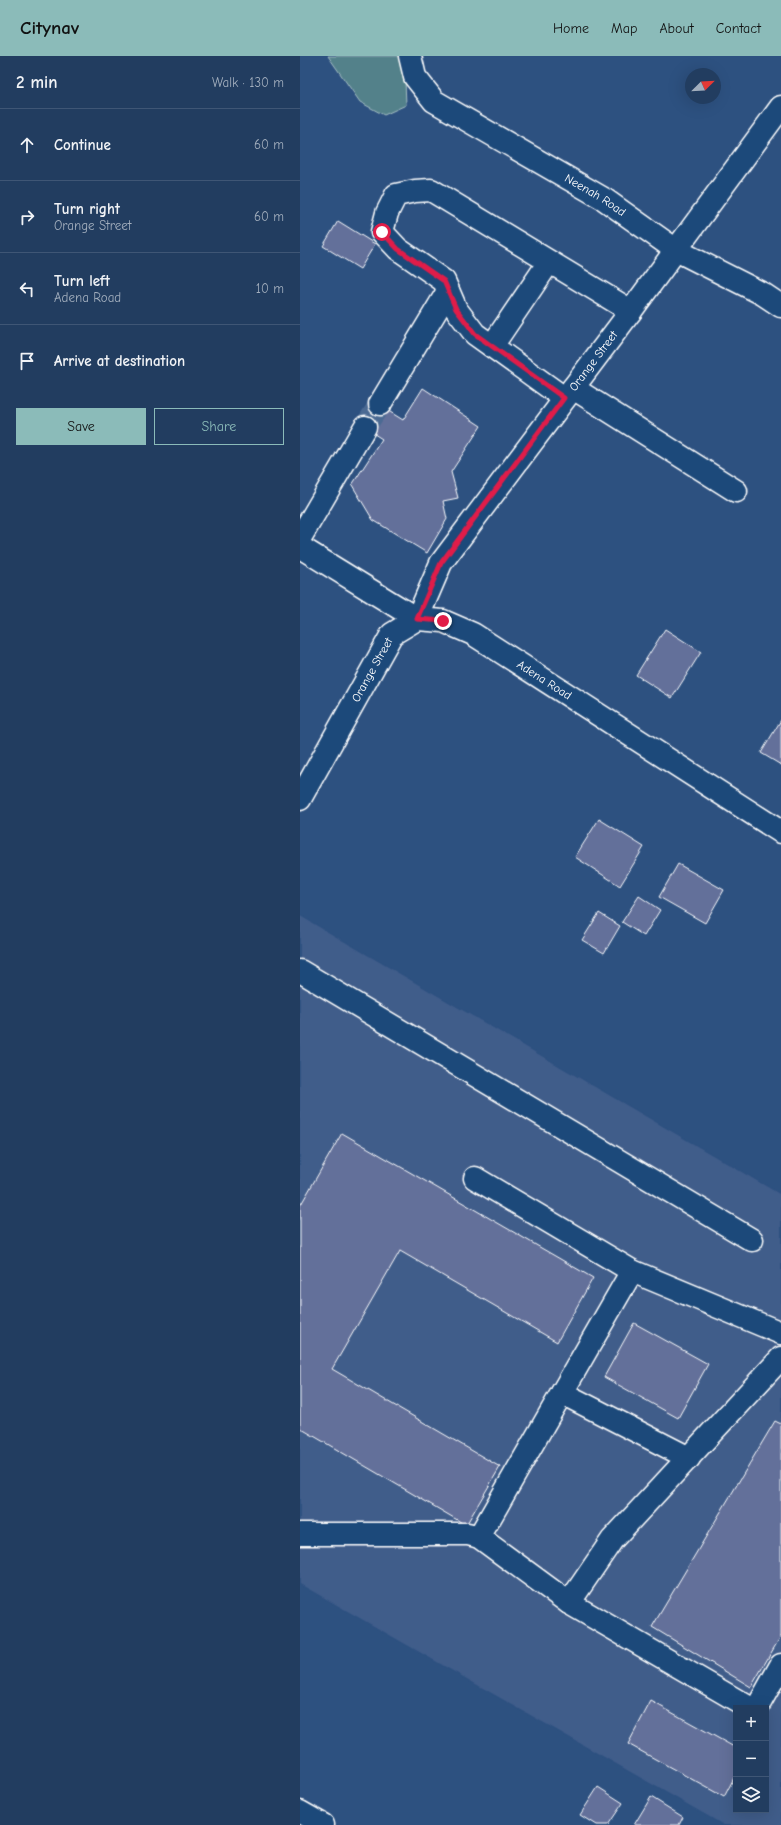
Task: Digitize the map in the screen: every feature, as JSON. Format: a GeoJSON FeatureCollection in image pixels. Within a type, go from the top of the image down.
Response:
{"type":"FeatureCollection","features":[{"type":"Feature","properties":{"kind":"street","name":"Neenah Road"},"geometry":{"type":"LineString","coordinates":[[410,56],[415,77],[434,101],[604,199],[676,250],[763,294],[781,306]]}},
{"type":"Feature","properties":{"kind":"street","name":"Orange Street"},"geometry":{"type":"LineString","coordinates":[[300,799],[392,634],[417,619],[441,563],[631,311],[781,107]]}},
{"type":"Feature","properties":{"kind":"street"},"geometry":{"type":"LineString","coordinates":[[631,311],[431,190],[415,191],[396,196],[387,214],[382,232],[398,249],[444,281],[456,309],[475,334],[568,393],[736,491]]}},
{"type":"Feature","properties":{"kind":"street"},"geometry":{"type":"LineString","coordinates":[[492,346],[550,262]]}},
{"type":"Feature","properties":{"kind":"street"},"geometry":{"type":"LineString","coordinates":[[380,404],[448,291]]}},
{"type":"Feature","properties":{"kind":"street"},"geometry":{"type":"LineString","coordinates":[[300,538],[365,427]]}},
{"type":"Feature","properties":{"kind":"street","name":"Adena Road"},"geometry":{"type":"LineString","coordinates":[[300,546],[417,619],[443,621],[473,634],[781,832]]}},
{"type":"Feature","properties":{"kind":"street"},"geometry":{"type":"LineString","coordinates":[[300,971],[752,1240]]}},
{"type":"Feature","properties":{"kind":"street"},"geometry":{"type":"LineString","coordinates":[[475,1178],[632,1271],[781,1333]]}},
{"type":"Feature","properties":{"kind":"street"},"geometry":{"type":"LineString","coordinates":[[479,1538],[632,1271]]}},
{"type":"Feature","properties":{"kind":"street"},"geometry":{"type":"LineString","coordinates":[[569,1603],[612,1540],[781,1358]]}},
{"type":"Feature","properties":{"kind":"street"},"geometry":{"type":"LineString","coordinates":[[562,1393],[689,1458]]}},
{"type":"Feature","properties":{"kind":"street"},"geometry":{"type":"LineString","coordinates":[[300,1534],[468,1534],[479,1538],[569,1603],[745,1705]]}},
{"type":"Feature","properties":{"kind":"street"},"geometry":{"type":"LineString","coordinates":[[768,1700],[781,1665]]}},
{"type":"Feature","properties":{"kind":"street"},"geometry":{"type":"LineString","coordinates":[[300,1812],[323,1825]]}},
{"type":"Feature","properties":{"kind":"shaded area"},"geometry":{"type":"Polygon","coordinates":[[[300,916],[781,1195],[781,1825],[724,1825],[300,1584],[300,916]]]}},
{"type":"Feature","properties":{"kind":"green space"},"geometry":{"type":"Polygon","coordinates":[[[328,56],[404,56],[406,105],[384,115],[360,102],[328,56]]]}},
{"type":"Feature","properties":{"kind":"building"},"geometry":{"type":"Polygon","coordinates":[[[338,221],[375,244],[360,269],[323,246],[338,221]]]}},
{"type":"Feature","properties":{"kind":"building"},"geometry":{"type":"Polygon","coordinates":[[[423,388],[481,426],[451,472],[458,498],[443,501],[447,519],[427,553],[373,520],[352,485],[382,439],[368,430],[382,407],[403,420],[423,388]]]}},
{"type":"Feature","properties":{"kind":"building"},"geometry":{"type":"Polygon","coordinates":[[[665,629],[701,652],[672,698],[636,675],[665,629]]]}},
{"type":"Feature","properties":{"kind":"building"},"geometry":{"type":"Polygon","coordinates":[[[781,720],[781,765],[761,753],[781,720]]]}},
{"type":"Feature","properties":{"kind":"building"},"geometry":{"type":"Polygon","coordinates":[[[599,819],[644,847],[620,886],[575,857],[599,819]]]}},
{"type":"Feature","properties":{"kind":"building"},"geometry":{"type":"Polygon","coordinates":[[[678,864],[724,890],[705,923],[659,897],[678,864]]]}},
{"type":"Feature","properties":{"kind":"building"},"geometry":{"type":"Polygon","coordinates":[[[639,896],[660,910],[644,936],[622,922],[639,896]]]}},
{"type":"Feature","properties":{"kind":"building"},"geometry":{"type":"Polygon","coordinates":[[[599,913],[620,926],[604,953],[582,940],[599,913]]]}},
{"type":"Feature","properties":{"kind":"building"},"geometry":{"type":"Polygon","coordinates":[[[342,1133],[593,1278],[557,1342],[400,1251],[332,1369],[500,1467],[466,1525],[300,1428],[300,1206],[342,1133]]]}},
{"type":"Feature","properties":{"kind":"building"},"geometry":{"type":"Polygon","coordinates":[[[634,1323],[708,1364],[678,1418],[604,1377],[634,1323]]]}},
{"type":"Feature","properties":{"kind":"building"},"geometry":{"type":"Polygon","coordinates":[[[775,1421],[781,1424],[781,1636],[751,1687],[652,1627],[775,1421]]]}},
{"type":"Feature","properties":{"kind":"building"},"geometry":{"type":"Polygon","coordinates":[[[651,1701],[733,1746],[733,1780],[724,1797],[628,1744],[651,1701]]]}},
{"type":"Feature","properties":{"kind":"building"},"geometry":{"type":"Polygon","coordinates":[[[598,1787],[623,1803],[608,1825],[596,1825],[580,1815],[598,1787]]]}},
{"type":"Feature","properties":{"kind":"building"},"geometry":{"type":"Polygon","coordinates":[[[651,1797],[683,1817],[679,1825],[634,1825],[651,1797]]]}},
{"type":"Feature","properties":{"kind":"tunnel"},"geometry":{"type":"LineString","coordinates":[[365,427],[380,404]]}},
{"type":"Feature","properties":{"kind":"route"},"geometry":{"type":"LineString","coordinates":[[382,232],[398,249],[444,281],[456,309],[475,334],[564,398],[441,563],[417,619],[443,621]]}}]}
